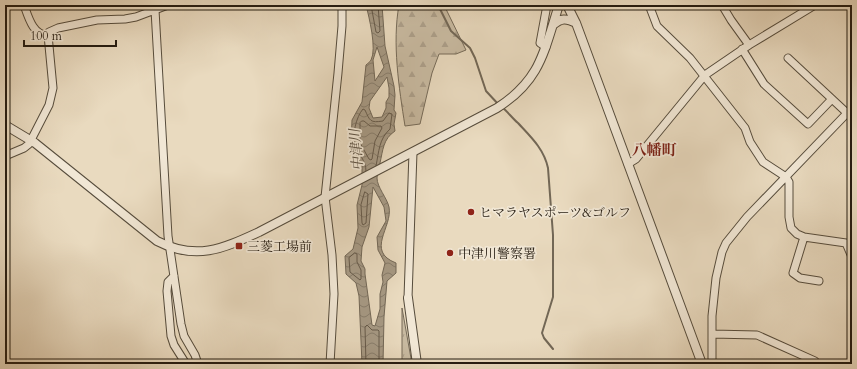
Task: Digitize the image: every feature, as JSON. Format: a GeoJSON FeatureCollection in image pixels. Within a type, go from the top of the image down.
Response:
{"type":"FeatureCollection","features":[{"type":"Feature","properties":{"kind":"street"},"geometry":{"type":"LineString","coordinates":[[24,5],[31,23],[38,32],[44,35],[58,28],[97,20],[125,19],[168,5]]}},
{"type":"Feature","properties":{"kind":"street"},"geometry":{"type":"LineString","coordinates":[[330,364],[334,294],[332,255],[325,197],[338,73],[342,26],[342,5]]}},
{"type":"Feature","properties":{"kind":"street"},"geometry":{"type":"LineString","coordinates":[[546,47],[540,44],[547,5]]}},
{"type":"Feature","properties":{"kind":"street"},"geometry":{"type":"LineString","coordinates":[[5,125],[32,141],[140,229],[157,241],[170,248],[183,251],[208,251],[232,245],[497,108],[516,95],[534,73],[542,60],[559,5]]}},
{"type":"Feature","properties":{"kind":"street"},"geometry":{"type":"LineString","coordinates":[[567,5],[576,23],[702,364]]}},
{"type":"Feature","properties":{"kind":"street"},"geometry":{"type":"LineString","coordinates":[[649,5],[657,26],[705,75],[745,128],[750,142],[763,162],[786,177],[789,182],[789,217],[791,228],[797,234],[804,237],[846,243],[852,257]]}},
{"type":"Feature","properties":{"kind":"street"},"geometry":{"type":"LineString","coordinates":[[722,5],[746,47],[764,84],[808,124],[832,99]]}},
{"type":"Feature","properties":{"kind":"street"},"geometry":{"type":"LineString","coordinates":[[628,164],[636,159],[705,75],[746,47],[815,5]]}},
{"type":"Feature","properties":{"kind":"street"},"geometry":{"type":"LineString","coordinates":[[155,10],[170,248],[181,324],[184,336],[195,355],[198,364]]}},
{"type":"Feature","properties":{"kind":"street"},"geometry":{"type":"LineString","coordinates":[[553,25],[564,19],[576,23]]}},
{"type":"Feature","properties":{"kind":"street"},"geometry":{"type":"LineString","coordinates":[[5,156],[24,148],[32,141],[49,105],[53,88],[48,34]]}},
{"type":"Feature","properties":{"kind":"street"},"geometry":{"type":"LineString","coordinates":[[712,364],[712,316],[716,278],[722,252],[726,243],[748,217],[850,110],[832,99],[788,58]]}},
{"type":"Feature","properties":{"kind":"street"},"geometry":{"type":"LineString","coordinates":[[409,154],[408,298],[417,364]]}},
{"type":"Feature","properties":{"kind":"street"},"geometry":{"type":"LineString","coordinates":[[804,237],[793,273],[800,278],[819,281]]}},
{"type":"Feature","properties":{"kind":"street"},"geometry":{"type":"LineString","coordinates":[[174,276],[168,282],[167,292],[171,336],[174,345],[186,364]]}},
{"type":"Feature","properties":{"kind":"street"},"geometry":{"type":"LineString","coordinates":[[712,334],[757,335],[815,361]]}},
{"type":"Feature","properties":{"kind":"green space"},"geometry":{"type":"Polygon","coordinates":[[[399,5],[444,5],[466,50],[456,54],[439,54],[432,73],[420,124],[405,126],[396,50],[399,5]]]}},
{"type":"Feature","properties":{"kind":"green space"},"geometry":{"type":"Polygon","coordinates":[[[402,308],[412,364],[402,364],[402,308]]]}},
{"type":"Feature","properties":{"kind":"water","name":"中津川"},"geometry":{"type":"Polygon","coordinates":[[[366,5],[382,5],[385,46],[394,86],[394,110],[396,113],[394,124],[395,131],[391,134],[384,145],[377,178],[389,207],[389,215],[382,238],[382,252],[387,258],[396,263],[396,273],[387,281],[384,317],[383,364],[362,364],[359,296],[356,283],[346,274],[345,256],[353,249],[358,228],[357,205],[362,185],[362,166],[351,145],[352,120],[362,102],[366,65],[371,60],[373,55],[373,41],[366,5]],[[377,47],[373,60],[375,81],[384,67],[377,47]],[[387,77],[370,101],[369,108],[373,118],[382,117],[389,97],[387,77]],[[373,187],[369,227],[362,247],[361,261],[365,269],[372,325],[375,326],[380,309],[380,294],[383,282],[382,275],[385,263],[378,250],[377,237],[386,221],[384,207],[373,187]]]}},
{"type":"Feature","properties":{"kind":"waterway"},"geometry":{"type":"LineString","coordinates":[[438,5],[451,31],[470,48],[486,91],[499,105]]}},
{"type":"Feature","properties":{"kind":"waterway"},"geometry":{"type":"LineString","coordinates":[[502,107],[523,128],[540,149],[548,168],[553,235],[553,297],[542,333],[553,349]]}},
{"type":"Feature","properties":{"kind":"place","name":"ヒマラヤスポーツ&ゴルフ"},"geometry":{"type":"Point","coordinates":[471,212]}},
{"type":"Feature","properties":{"kind":"place","name":"三菱工場前"},"geometry":{"type":"Point","coordinates":[239,246]}},
{"type":"Feature","properties":{"kind":"place","name":"中津川警察署"},"geometry":{"type":"Point","coordinates":[450,253]}},
{"type":"Feature","properties":{"kind":"district","name":"八幡町"},"geometry":{"type":"Point","coordinates":[654,150]}}]}
